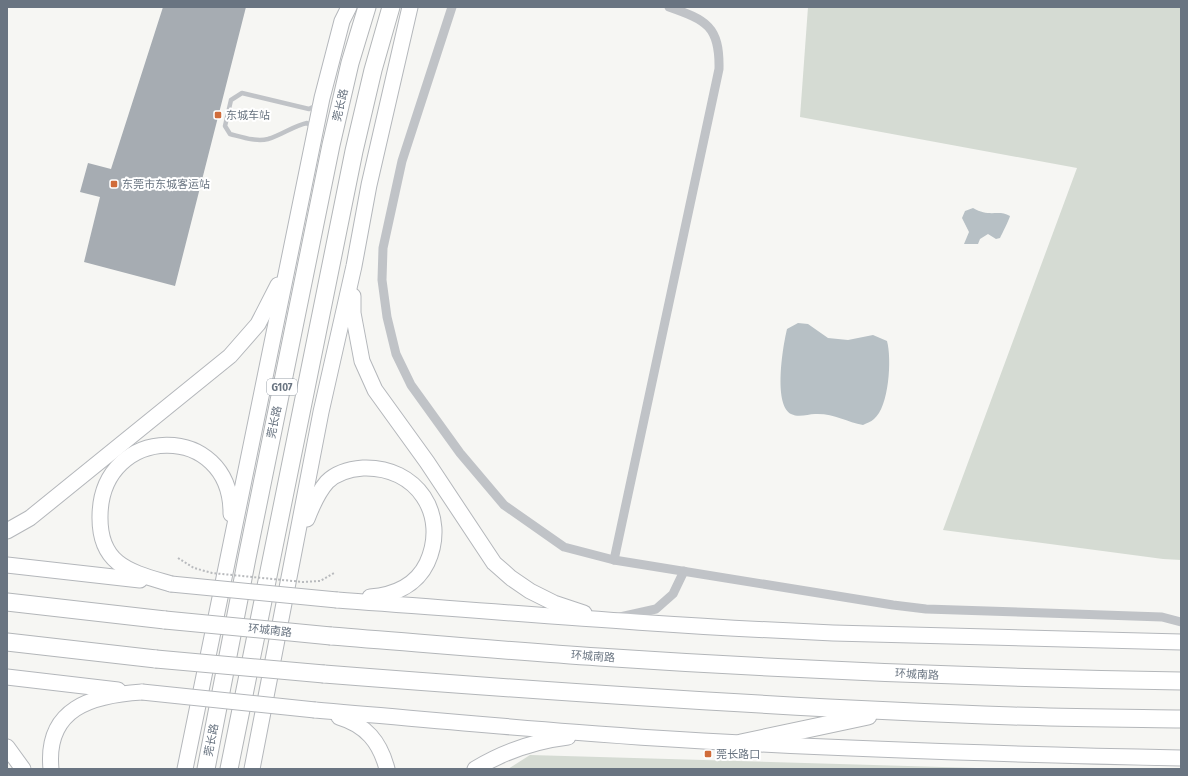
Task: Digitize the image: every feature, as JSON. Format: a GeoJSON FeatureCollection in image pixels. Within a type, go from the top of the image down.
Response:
{"type":"FeatureCollection","features":[{"type":"Feature","properties":{"kind":"highway","name":"莞长路"},"geometry":{"type":"LineString","coordinates":[[206,769],[246,558],[331,145],[350,62],[368,7]]}},
{"type":"Feature","properties":{"kind":"highway","name":"G107"},"geometry":{"type":"LineString","coordinates":[[230,769],[354,151],[372,70],[391,7]]}},
{"type":"Feature","properties":{"kind":"highway","name":"环城南路"},"geometry":{"type":"LineString","coordinates":[[7,602],[165,620],[331,636],[599,657],[826,670],[1015,678],[1181,681]]}},
{"type":"Feature","properties":{"kind":"highway"},"geometry":{"type":"LineString","coordinates":[[7,642],[156,659],[324,674],[597,695],[892,711],[1014,716],[1181,719]]}},
{"type":"Feature","properties":{"kind":"highway"},"geometry":{"type":"LineString","coordinates":[[741,743],[892,711]]}},
{"type":"Feature","properties":{"kind":"main road"},"geometry":{"type":"LineString","coordinates":[[185,765],[322,98],[342,21],[349,7]]}},
{"type":"Feature","properties":{"kind":"main road"},"geometry":{"type":"LineString","coordinates":[[252,768],[321,412],[354,266],[369,185],[410,7]]}},
{"type":"Feature","properties":{"kind":"main road"},"geometry":{"type":"LineString","coordinates":[[7,531],[30,518],[230,356],[258,324],[268,307],[290,256]]}},
{"type":"Feature","properties":{"kind":"main road"},"geometry":{"type":"LineString","coordinates":[[354,266],[353,313],[362,361],[375,390],[427,462],[494,563],[511,578],[530,591],[554,603],[606,620]]}},
{"type":"Feature","properties":{"kind":"main road"},"geometry":{"type":"LineString","coordinates":[[171,584],[123,568],[114,562],[102,538],[100,507],[107,481],[113,471],[136,452],[150,446],[162,444],[177,445],[202,454],[213,462],[224,479],[231,500],[229,552]]}},
{"type":"Feature","properties":{"kind":"main road"},"geometry":{"type":"LineString","coordinates":[[292,562],[311,508],[318,494],[328,482],[338,474],[353,468],[370,468],[385,470],[413,484],[424,496],[431,509],[434,524],[432,552],[425,566],[410,584],[399,591],[373,597],[337,600]]}},
{"type":"Feature","properties":{"kind":"main road"},"geometry":{"type":"LineString","coordinates":[[7,565],[171,584],[337,600],[606,620],[847,633],[1181,642]]}},
{"type":"Feature","properties":{"kind":"main road"},"geometry":{"type":"LineString","coordinates":[[7,677],[315,710],[594,734],[741,743],[1013,755],[1181,758]]}},
{"type":"Feature","properties":{"kind":"main road"},"geometry":{"type":"LineString","coordinates":[[50,769],[52,743],[63,717],[72,709],[104,696],[142,692]]}},
{"type":"Feature","properties":{"kind":"main road"},"geometry":{"type":"LineString","coordinates":[[315,710],[345,719],[357,724],[368,732],[377,743],[387,769]]}},
{"type":"Feature","properties":{"kind":"main road"},"geometry":{"type":"LineString","coordinates":[[475,769],[497,756],[523,745],[553,739],[594,734]]}},
{"type":"Feature","properties":{"kind":"main road"},"geometry":{"type":"LineString","coordinates":[[7,747],[23,769]]}},
{"type":"Feature","properties":{"kind":"street"},"geometry":{"type":"LineString","coordinates":[[452,7],[402,161],[383,248],[382,280],[387,317],[396,354],[411,385],[460,453],[504,505],[564,547],[614,560],[885,604],[926,609],[1162,616],[1181,622]]}},
{"type":"Feature","properties":{"kind":"street"},"geometry":{"type":"LineString","coordinates":[[614,560],[719,68],[720,48],[712,30],[699,20],[669,7]]}},
{"type":"Feature","properties":{"kind":"street"},"geometry":{"type":"LineString","coordinates":[[606,620],[656,609],[673,594],[684,571]]}},
{"type":"Feature","properties":{"kind":"lane"},"geometry":{"type":"LineString","coordinates":[[314,136],[312,126],[307,123],[296,125],[267,140],[248,139],[230,134],[225,126],[231,100],[242,93],[309,109],[316,106],[322,98]]}},
{"type":"Feature","properties":{"kind":"path"},"geometry":{"type":"LineString","coordinates":[[178,558],[194,568],[212,573],[295,581],[320,581],[334,573]]}},
{"type":"Feature","properties":{"kind":"shaded area"},"geometry":{"type":"Polygon","coordinates":[[[808,7],[1181,7],[1181,560],[1163,559],[943,530],[1077,168],[800,117],[808,7]]]}},
{"type":"Feature","properties":{"kind":"shaded area"},"geometry":{"type":"Polygon","coordinates":[[[973,208],[979,211],[1002,213],[1010,216],[1000,238],[996,239],[988,234],[980,239],[978,244],[964,244],[969,232],[962,218],[965,211],[973,208]]]}},
{"type":"Feature","properties":{"kind":"shaded area"},"geometry":{"type":"Polygon","coordinates":[[[798,323],[808,324],[828,338],[848,340],[873,335],[887,341],[889,370],[886,394],[879,413],[873,420],[863,425],[822,414],[800,416],[794,415],[785,408],[782,399],[781,387],[783,348],[787,329],[798,323]]]}},
{"type":"Feature","properties":{"kind":"shaded area"},"geometry":{"type":"Polygon","coordinates":[[[530,755],[1011,769],[508,769],[530,755]]]}},
{"type":"Feature","properties":{"kind":"building"},"geometry":{"type":"Polygon","coordinates":[[[163,7],[246,7],[175,286],[84,262],[100,197],[80,192],[88,163],[111,169],[163,7]]]}},
{"type":"Feature","properties":{"kind":"place","name":"东城车站"},"geometry":{"type":"Point","coordinates":[218,115]}},
{"type":"Feature","properties":{"kind":"place","name":"东莞市东城客运站"},"geometry":{"type":"Point","coordinates":[114,184]}},
{"type":"Feature","properties":{"kind":"place","name":"莞长路口"},"geometry":{"type":"Point","coordinates":[708,754]}}]}
